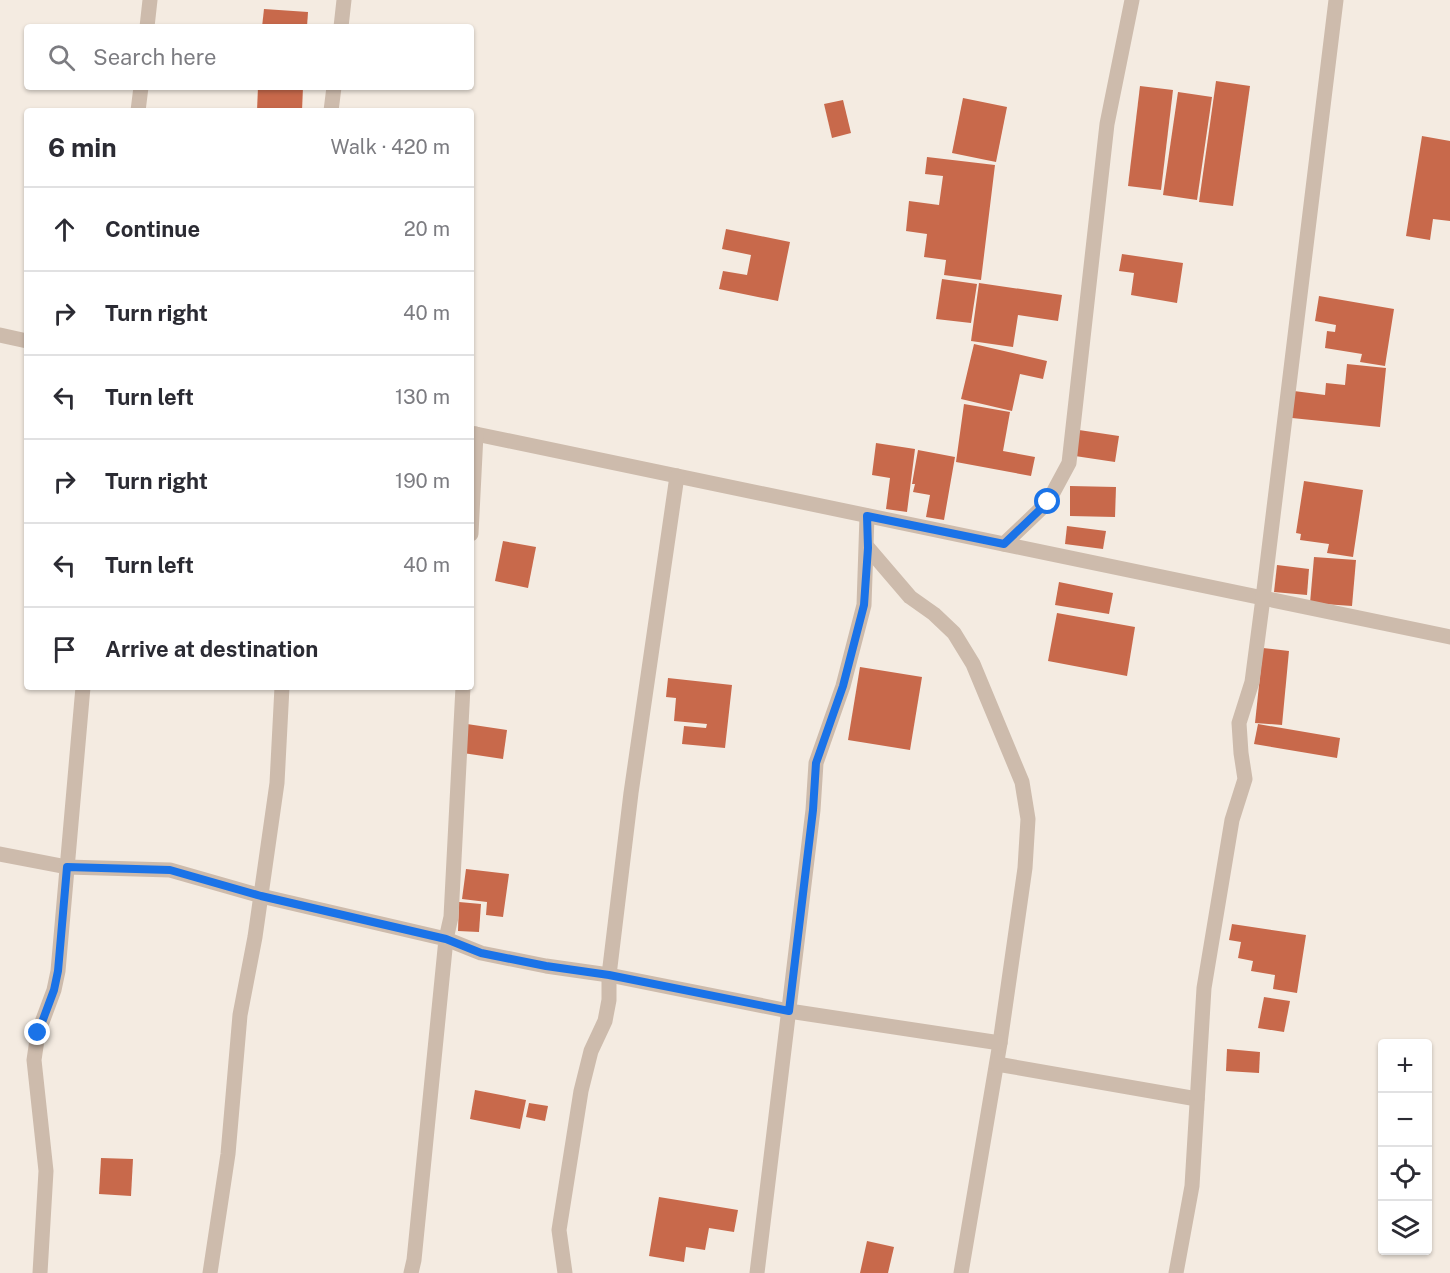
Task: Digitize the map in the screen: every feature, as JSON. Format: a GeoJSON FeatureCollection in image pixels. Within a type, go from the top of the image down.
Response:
{"type":"FeatureCollection","features":[{"type":"Feature","properties":{"kind":"street"},"geometry":{"type":"LineString","coordinates":[[147,24],[150,0]]}},
{"type":"Feature","properties":{"kind":"street"},"geometry":{"type":"LineString","coordinates":[[341,24],[344,0]]}},
{"type":"Feature","properties":{"kind":"street"},"geometry":{"type":"LineString","coordinates":[[1004,544],[1048,502],[1069,463],[1107,124],[1132,0]]}},
{"type":"Feature","properties":{"kind":"street"},"geometry":{"type":"LineString","coordinates":[[1176,1273],[1192,1186],[1204,988],[1232,820],[1245,779],[1239,723],[1252,682],[1336,0]]}},
{"type":"Feature","properties":{"kind":"street"},"geometry":{"type":"LineString","coordinates":[[138,108],[141,90]]}},
{"type":"Feature","properties":{"kind":"street"},"geometry":{"type":"LineString","coordinates":[[331,108],[334,90]]}},
{"type":"Feature","properties":{"kind":"street"},"geometry":{"type":"LineString","coordinates":[[0,335],[24,340]]}},
{"type":"Feature","properties":{"kind":"street"},"geometry":{"type":"LineString","coordinates":[[474,434],[1450,637]]}},
{"type":"Feature","properties":{"kind":"street"},"geometry":{"type":"LineString","coordinates":[[565,1273],[559,1230],[581,1091],[591,1051],[605,1021],[609,1000],[609,975],[631,793],[677,476]]}},
{"type":"Feature","properties":{"kind":"street"},"geometry":{"type":"LineString","coordinates":[[757,1273],[813,810],[816,763],[843,686],[864,605],[868,548],[867,516]]}},
{"type":"Feature","properties":{"kind":"street"},"geometry":{"type":"LineString","coordinates":[[868,548],[910,597],[934,614],[954,633],[973,664],[1022,782],[1028,819],[1025,868],[997,1064],[961,1273]]}},
{"type":"Feature","properties":{"kind":"street"},"geometry":{"type":"LineString","coordinates":[[40,1273],[46,1171],[34,1060],[38,1033],[54,990],[58,971],[83,690]]}},
{"type":"Feature","properties":{"kind":"street"},"geometry":{"type":"LineString","coordinates":[[210,1273],[228,1154],[240,1015],[261,896],[277,783],[282,690]]}},
{"type":"Feature","properties":{"kind":"street"},"geometry":{"type":"LineString","coordinates":[[411,1273],[446,939],[451,917],[463,690]]}},
{"type":"Feature","properties":{"kind":"street"},"geometry":{"type":"LineString","coordinates":[[0,854],[67,867],[170,870],[261,896],[446,939],[481,953],[546,966],[609,975],[789,1011],[1000,1043]]}},
{"type":"Feature","properties":{"kind":"street"},"geometry":{"type":"LineString","coordinates":[[997,1064],[1197,1099]]}},
{"type":"Feature","properties":{"kind":"building"},"geometry":{"type":"Polygon","coordinates":[[[264,9],[308,12],[307,24],[262,24],[264,9]]]}},
{"type":"Feature","properties":{"kind":"building"},"geometry":{"type":"Polygon","coordinates":[[[1216,81],[1250,86],[1233,206],[1199,202],[1216,81]]]}},
{"type":"Feature","properties":{"kind":"building"},"geometry":{"type":"Polygon","coordinates":[[[1140,86],[1173,90],[1161,190],[1128,186],[1140,86]]]}},
{"type":"Feature","properties":{"kind":"building"},"geometry":{"type":"Polygon","coordinates":[[[258,90],[303,90],[302,108],[257,108],[258,90]]]}},
{"type":"Feature","properties":{"kind":"building"},"geometry":{"type":"Polygon","coordinates":[[[1178,92],[1212,97],[1197,200],[1163,195],[1178,92]]]}},
{"type":"Feature","properties":{"kind":"building"},"geometry":{"type":"Polygon","coordinates":[[[963,98],[1007,107],[996,162],[952,153],[963,98]]]}},
{"type":"Feature","properties":{"kind":"building"},"geometry":{"type":"Polygon","coordinates":[[[843,100],[851,133],[832,138],[824,104],[843,100]]]}},
{"type":"Feature","properties":{"kind":"building"},"geometry":{"type":"Polygon","coordinates":[[[1422,136],[1450,141],[1450,221],[1433,219],[1430,240],[1406,236],[1422,136]]]}},
{"type":"Feature","properties":{"kind":"building"},"geometry":{"type":"Polygon","coordinates":[[[927,157],[995,165],[981,280],[944,275],[946,260],[924,257],[927,234],[906,231],[909,201],[939,205],[943,176],[925,174],[927,157]]]}},
{"type":"Feature","properties":{"kind":"building"},"geometry":{"type":"Polygon","coordinates":[[[726,229],[790,242],[778,301],[719,289],[723,271],[747,275],[751,255],[722,249],[726,229]]]}},
{"type":"Feature","properties":{"kind":"building"},"geometry":{"type":"Polygon","coordinates":[[[1122,254],[1183,263],[1177,303],[1131,295],[1134,273],[1119,271],[1122,254]]]}},
{"type":"Feature","properties":{"kind":"building"},"geometry":{"type":"Polygon","coordinates":[[[942,279],[977,284],[971,323],[936,319],[942,279]]]}},
{"type":"Feature","properties":{"kind":"building"},"geometry":{"type":"Polygon","coordinates":[[[979,283],[1062,295],[1058,321],[1018,315],[1013,347],[971,341],[979,283]]]}},
{"type":"Feature","properties":{"kind":"building"},"geometry":{"type":"Polygon","coordinates":[[[1319,296],[1394,309],[1385,366],[1360,362],[1362,354],[1325,348],[1327,331],[1335,332],[1336,325],[1315,321],[1319,296]]]}},
{"type":"Feature","properties":{"kind":"building"},"geometry":{"type":"Polygon","coordinates":[[[974,344],[1047,361],[1043,379],[1020,374],[1012,411],[961,399],[974,344]]]}},
{"type":"Feature","properties":{"kind":"building"},"geometry":{"type":"Polygon","coordinates":[[[1347,364],[1386,368],[1380,427],[1292,418],[1294,391],[1325,395],[1326,383],[1345,385],[1347,364]]]}},
{"type":"Feature","properties":{"kind":"building"},"geometry":{"type":"Polygon","coordinates":[[[964,404],[1010,412],[1003,451],[1035,457],[1031,476],[956,462],[964,404]]]}},
{"type":"Feature","properties":{"kind":"building"},"geometry":{"type":"Polygon","coordinates":[[[1079,430],[1119,436],[1115,462],[1075,456],[1079,430]]]}},
{"type":"Feature","properties":{"kind":"building"},"geometry":{"type":"Polygon","coordinates":[[[876,443],[915,449],[907,512],[886,509],[890,478],[872,475],[876,443]]]}},
{"type":"Feature","properties":{"kind":"building"},"geometry":{"type":"Polygon","coordinates":[[[918,450],[955,457],[944,520],[926,517],[930,495],[913,492],[915,484],[912,484],[918,450]]]}},
{"type":"Feature","properties":{"kind":"building"},"geometry":{"type":"Polygon","coordinates":[[[1304,481],[1363,490],[1353,557],[1327,553],[1329,544],[1300,540],[1301,534],[1296,533],[1304,481]]]}},
{"type":"Feature","properties":{"kind":"building"},"geometry":{"type":"Polygon","coordinates":[[[1070,486],[1116,487],[1115,517],[1070,516],[1070,486]]]}},
{"type":"Feature","properties":{"kind":"building"},"geometry":{"type":"Polygon","coordinates":[[[1067,526],[1106,531],[1103,549],[1065,544],[1067,526]]]}},
{"type":"Feature","properties":{"kind":"building"},"geometry":{"type":"Polygon","coordinates":[[[503,541],[536,547],[528,588],[495,581],[503,541]]]}},
{"type":"Feature","properties":{"kind":"building"},"geometry":{"type":"Polygon","coordinates":[[[1314,557],[1356,560],[1352,606],[1310,603],[1314,557]]]}},
{"type":"Feature","properties":{"kind":"building"},"geometry":{"type":"Polygon","coordinates":[[[1277,565],[1309,569],[1307,595],[1274,592],[1277,565]]]}},
{"type":"Feature","properties":{"kind":"building"},"geometry":{"type":"Polygon","coordinates":[[[1059,582],[1113,593],[1109,614],[1055,605],[1059,582]]]}},
{"type":"Feature","properties":{"kind":"building"},"geometry":{"type":"Polygon","coordinates":[[[1057,613],[1135,627],[1127,676],[1048,661],[1057,613]]]}},
{"type":"Feature","properties":{"kind":"building"},"geometry":{"type":"Polygon","coordinates":[[[1263,648],[1289,651],[1282,725],[1255,723],[1263,648]]]}},
{"type":"Feature","properties":{"kind":"building"},"geometry":{"type":"Polygon","coordinates":[[[860,667],[922,677],[910,750],[848,740],[860,667]]]}},
{"type":"Feature","properties":{"kind":"building"},"geometry":{"type":"Polygon","coordinates":[[[668,678],[732,685],[725,748],[682,744],[684,726],[706,728],[707,724],[674,721],[676,698],[666,697],[668,678]]]}},
{"type":"Feature","properties":{"kind":"building"},"geometry":{"type":"Polygon","coordinates":[[[467,724],[507,730],[503,759],[463,753],[467,724]]]}},
{"type":"Feature","properties":{"kind":"building"},"geometry":{"type":"Polygon","coordinates":[[[1258,724],[1340,738],[1337,758],[1254,744],[1258,724]]]}},
{"type":"Feature","properties":{"kind":"building"},"geometry":{"type":"Polygon","coordinates":[[[466,869],[509,874],[503,917],[486,915],[487,902],[462,899],[466,869]]]}},
{"type":"Feature","properties":{"kind":"building"},"geometry":{"type":"Polygon","coordinates":[[[459,902],[481,904],[479,932],[458,931],[459,902]]]}},
{"type":"Feature","properties":{"kind":"building"},"geometry":{"type":"Polygon","coordinates":[[[1232,924],[1306,935],[1297,993],[1273,989],[1275,975],[1251,971],[1253,961],[1238,958],[1241,942],[1229,940],[1232,924]]]}},
{"type":"Feature","properties":{"kind":"building"},"geometry":{"type":"Polygon","coordinates":[[[1264,997],[1290,1001],[1284,1032],[1258,1028],[1264,997]]]}},
{"type":"Feature","properties":{"kind":"building"},"geometry":{"type":"Polygon","coordinates":[[[1227,1049],[1260,1052],[1259,1073],[1226,1071],[1227,1049]]]}},
{"type":"Feature","properties":{"kind":"building"},"geometry":{"type":"Polygon","coordinates":[[[475,1090],[526,1100],[520,1129],[470,1119],[475,1090]]]}},
{"type":"Feature","properties":{"kind":"building"},"geometry":{"type":"Polygon","coordinates":[[[529,1103],[548,1106],[545,1121],[526,1117],[529,1103]]]}},
{"type":"Feature","properties":{"kind":"building"},"geometry":{"type":"Polygon","coordinates":[[[101,1158],[133,1159],[131,1196],[99,1194],[101,1158]]]}},
{"type":"Feature","properties":{"kind":"building"},"geometry":{"type":"Polygon","coordinates":[[[659,1197],[738,1210],[734,1232],[709,1228],[705,1250],[686,1247],[684,1262],[649,1256],[659,1197]]]}},
{"type":"Feature","properties":{"kind":"building"},"geometry":{"type":"Polygon","coordinates":[[[867,1241],[894,1247],[888,1273],[860,1273],[867,1241]]]}},
{"type":"Feature","properties":{"kind":"route"},"geometry":{"type":"LineString","coordinates":[[38,1033],[54,990],[58,971],[67,867],[170,870],[261,896],[446,939],[481,953],[546,966],[609,975],[789,1011],[813,810],[816,763],[843,686],[864,605],[868,548],[867,516],[1004,544],[1048,502]]}}]}
